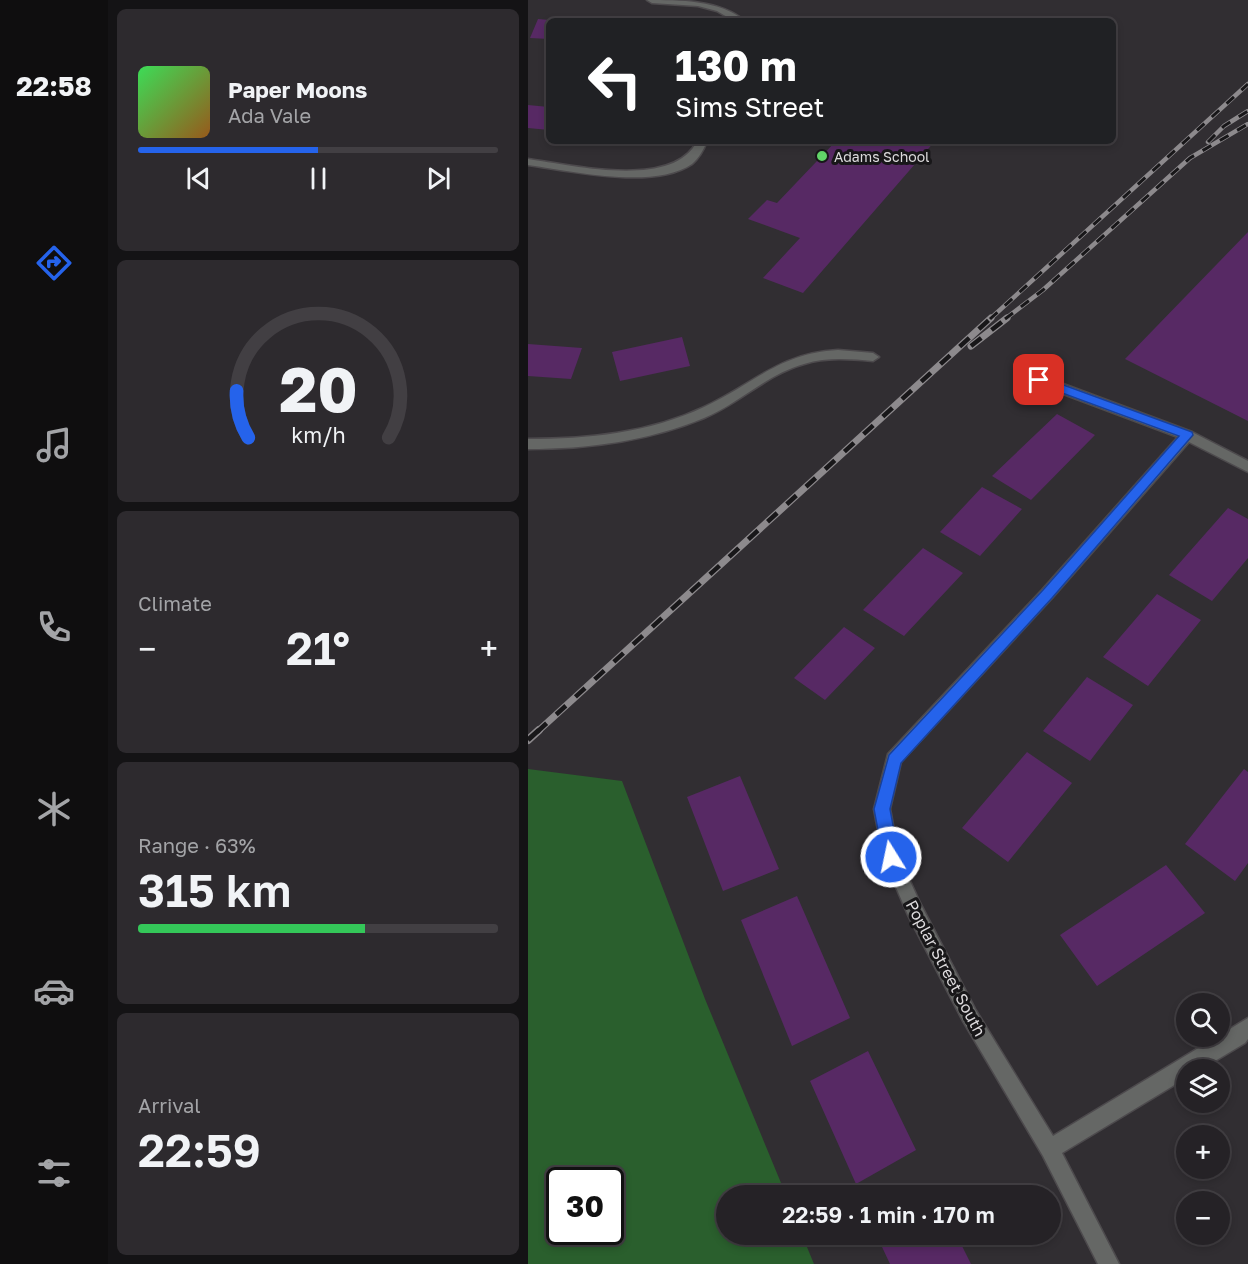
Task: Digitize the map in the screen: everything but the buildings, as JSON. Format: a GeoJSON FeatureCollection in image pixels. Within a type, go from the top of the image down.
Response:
{"type":"FeatureCollection","features":[{"type":"Feature","properties":{"kind":"street"},"geometry":{"type":"LineString","coordinates":[[652,0],[715,6],[736,18]]}},
{"type":"Feature","properties":{"kind":"street"},"geometry":{"type":"LineString","coordinates":[[528,162],[622,173],[650,172],[686,163],[697,152],[701,144]]}},
{"type":"Feature","properties":{"kind":"street"},"geometry":{"type":"LineString","coordinates":[[528,444],[556,445],[607,440],[654,430],[716,408],[798,360],[822,355],[847,354],[873,357]]}},
{"type":"Feature","properties":{"kind":"street"},"geometry":{"type":"LineString","coordinates":[[1039,380],[1187,435],[1248,467]]}},
{"type":"Feature","properties":{"kind":"street","name":"Poplar Street South"},"geometry":{"type":"LineString","coordinates":[[1109,1264],[1050,1149],[969,1015],[914,909],[891,857],[882,809],[894,759],[1040,603],[1187,435]]}},
{"type":"Feature","properties":{"kind":"street"},"geometry":{"type":"LineString","coordinates":[[1050,1149],[1239,1036],[1248,1027]]}},
{"type":"Feature","properties":{"kind":"green space"},"geometry":{"type":"Polygon","coordinates":[[[528,769],[622,781],[705,999],[782,1185],[716,1185],[716,1245],[806,1245],[814,1264],[528,1264],[528,769]]]}},
{"type":"Feature","properties":{"kind":"railway"},"geometry":{"type":"LineString","coordinates":[[990,319],[1248,84]]}},
{"type":"Feature","properties":{"kind":"railway"},"geometry":{"type":"LineString","coordinates":[[1208,142],[1224,126],[1248,111]]}},
{"type":"Feature","properties":{"kind":"railway"},"geometry":{"type":"LineString","coordinates":[[1005,319],[1043,290],[1190,158],[1248,124]]}},
{"type":"Feature","properties":{"kind":"railway"},"geometry":{"type":"LineString","coordinates":[[537,732],[991,318]]}},
{"type":"Feature","properties":{"kind":"railway"},"geometry":{"type":"LineString","coordinates":[[971,346],[1007,318]]}},
{"type":"Feature","properties":{"kind":"railway"},"geometry":{"type":"LineString","coordinates":[[528,740],[539,730]]}},
{"type":"Feature","properties":{"kind":"place","name":"Adams School"},"geometry":{"type":"Point","coordinates":[822,156]}},
{"type":"Feature","properties":{"kind":"route"},"geometry":{"type":"LineString","coordinates":[[891,857],[882,809],[894,759],[958,693],[1187,435],[1039,380]]}}]}
